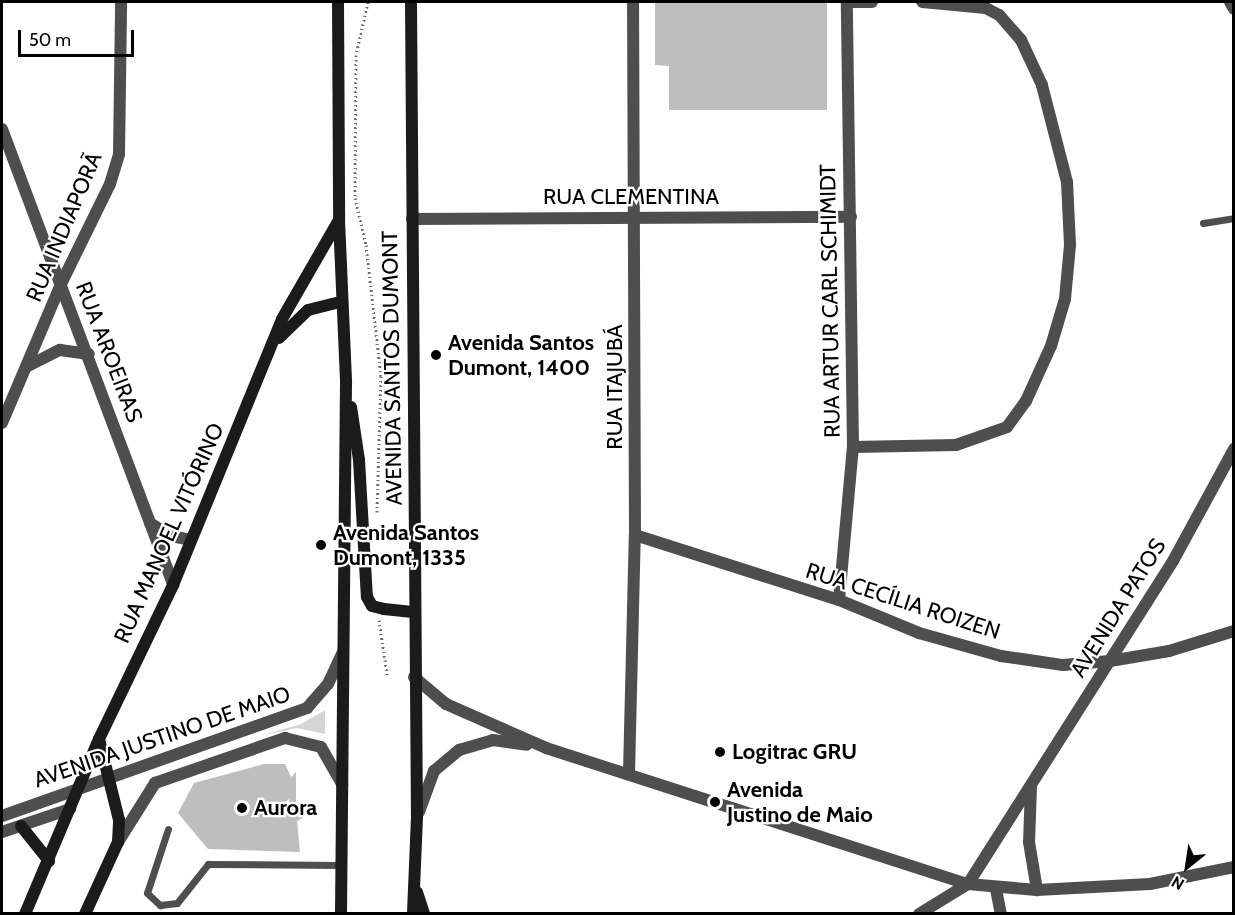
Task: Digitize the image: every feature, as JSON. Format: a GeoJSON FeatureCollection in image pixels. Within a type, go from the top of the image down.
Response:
{"type":"FeatureCollection","features":[{"type":"Feature","properties":{"kind":"main road","name":"AVENIDA SANTOS DUMONT"},"geometry":{"type":"LineString","coordinates":[[338,2],[339,220],[346,383],[341,914]]}},
{"type":"Feature","properties":{"kind":"main road","name":"AVENIDA SANTOS DUMONT"},"geometry":{"type":"LineString","coordinates":[[411,2],[414,677],[417,817],[412,914]]}},
{"type":"Feature","properties":{"kind":"main road","name":"RUA MANOEL VITÓRINO"},"geometry":{"type":"LineString","coordinates":[[25,914],[99,739],[173,585],[292,297],[339,220]]}},
{"type":"Feature","properties":{"kind":"main road","name":"RUA MANOEL VITÓRINO"},"geometry":{"type":"LineString","coordinates":[[274,343],[308,310],[341,302]]}},
{"type":"Feature","properties":{"kind":"main road"},"geometry":{"type":"LineString","coordinates":[[346,383],[359,460],[364,587],[378,607],[415,612]]}},
{"type":"Feature","properties":{"kind":"main road"},"geometry":{"type":"LineString","coordinates":[[85,914],[118,842],[119,820],[99,739]]}},
{"type":"Feature","properties":{"kind":"main road"},"geometry":{"type":"LineString","coordinates":[[21,826],[49,861]]}},
{"type":"Feature","properties":{"kind":"main road"},"geometry":{"type":"LineString","coordinates":[[414,884],[424,914]]}},
{"type":"Feature","properties":{"kind":"street","name":"RUA INDIAPORÃ"},"geometry":{"type":"LineString","coordinates":[[2,423],[61,284],[110,184],[119,154],[121,2]]}},
{"type":"Feature","properties":{"kind":"street","name":"RUA ITAJUBÁ"},"geometry":{"type":"LineString","coordinates":[[629,773],[635,535],[636,217],[633,2]]}},
{"type":"Feature","properties":{"kind":"street"},"geometry":{"type":"LineString","coordinates":[[847,2],[872,2]]}},
{"type":"Feature","properties":{"kind":"street","name":"RUA ARTUR CARL SCHIMIDT"},"geometry":{"type":"LineString","coordinates":[[839,600],[853,447],[847,2]]}},
{"type":"Feature","properties":{"kind":"street"},"geometry":{"type":"LineString","coordinates":[[853,447],[956,445],[1007,427],[1031,390],[1065,299],[1067,182],[1042,85],[1026,49],[999,15],[986,8],[922,2]]}},
{"type":"Feature","properties":{"kind":"street"},"geometry":{"type":"LineString","coordinates":[[1230,2],[1233,9]]}},
{"type":"Feature","properties":{"kind":"street","name":"RUA AROEIRAS"},"geometry":{"type":"LineString","coordinates":[[2,129],[89,354],[173,585]]}},
{"type":"Feature","properties":{"kind":"street","name":"RUA CLEMENTINA"},"geometry":{"type":"LineString","coordinates":[[412,219],[851,217]]}},
{"type":"Feature","properties":{"kind":"street"},"geometry":{"type":"LineString","coordinates":[[28,366],[60,350],[89,354]]}},
{"type":"Feature","properties":{"kind":"street","name":"AVENIDA PATOS"},"geometry":{"type":"LineString","coordinates":[[919,914],[968,884],[1173,561],[1233,448]]}},
{"type":"Feature","properties":{"kind":"street"},"geometry":{"type":"LineString","coordinates":[[150,523],[171,536],[191,540]]}},
{"type":"Feature","properties":{"kind":"street","name":"RUA CECÍLIA ROIZEN"},"geometry":{"type":"LineString","coordinates":[[635,535],[839,600],[919,633],[1001,656],[1063,665],[1110,661],[1169,651],[1233,632]]}},
{"type":"Feature","properties":{"kind":"street","name":"AVENIDA JUSTINO DE MAIO"},"geometry":{"type":"LineString","coordinates":[[2,816],[80,784],[108,777],[307,708],[328,684],[343,652]]}},
{"type":"Feature","properties":{"kind":"street"},"geometry":{"type":"LineString","coordinates":[[414,677],[447,704],[546,748],[968,884],[996,889],[1037,890],[1150,884],[1233,867]]}},
{"type":"Feature","properties":{"kind":"street"},"geometry":{"type":"LineString","coordinates":[[118,842],[155,783],[285,738],[321,747],[342,784]]}},
{"type":"Feature","properties":{"kind":"street"},"geometry":{"type":"LineString","coordinates":[[417,817],[434,771],[459,750],[493,740],[546,748]]}},
{"type":"Feature","properties":{"kind":"street"},"geometry":{"type":"LineString","coordinates":[[1031,785],[1029,842],[1037,890]]}},
{"type":"Feature","properties":{"kind":"street","name":"AVENIDA JUSTINO DE MAIO"},"geometry":{"type":"LineString","coordinates":[[2,832],[70,809]]}},
{"type":"Feature","properties":{"kind":"street"},"geometry":{"type":"LineString","coordinates":[[996,889],[1001,914]]}},
{"type":"Feature","properties":{"kind":"lane"},"geometry":{"type":"LineString","coordinates":[[1203,223],[1233,218]]}},
{"type":"Feature","properties":{"kind":"lane"},"geometry":{"type":"LineString","coordinates":[[168,830],[147,893],[160,905],[177,903],[208,864],[341,866]]}},
{"type":"Feature","properties":{"kind":"path"},"geometry":{"type":"LineString","coordinates":[[368,2],[356,55],[355,198],[366,245],[381,376],[375,522]]}},
{"type":"Feature","properties":{"kind":"path"},"geometry":{"type":"LineString","coordinates":[[378,607],[387,674]]}},
{"type":"Feature","properties":{"kind":"shaded area"},"geometry":{"type":"Polygon","coordinates":[[[325,710],[325,734],[297,728],[259,736],[301,724],[325,710]]]}},
{"type":"Feature","properties":{"kind":"building"},"geometry":{"type":"Polygon","coordinates":[[[655,2],[827,2],[827,110],[669,110],[669,66],[655,65],[655,2]]]}},
{"type":"Feature","properties":{"kind":"building","name":"Aurora"},"geometry":{"type":"Polygon","coordinates":[[[264,764],[285,764],[291,777],[296,772],[296,803],[303,804],[303,818],[297,821],[300,852],[208,849],[178,813],[194,783],[264,764]]]}},
{"type":"Feature","properties":{"kind":"place","name":"Avenida Santos Dumont, 1400"},"geometry":{"type":"Point","coordinates":[436,355]}},
{"type":"Feature","properties":{"kind":"place","name":"Avenida Santos Dumont, 1335"},"geometry":{"type":"Point","coordinates":[321,545]}},
{"type":"Feature","properties":{"kind":"place","name":"Logitrac GRU"},"geometry":{"type":"Point","coordinates":[720,752]}},
{"type":"Feature","properties":{"kind":"place","name":"Avenida Justino de Maio"},"geometry":{"type":"Point","coordinates":[715,802]}},
{"type":"Feature","properties":{"kind":"place","name":"Aurora"},"geometry":{"type":"Point","coordinates":[242,808]}}]}
